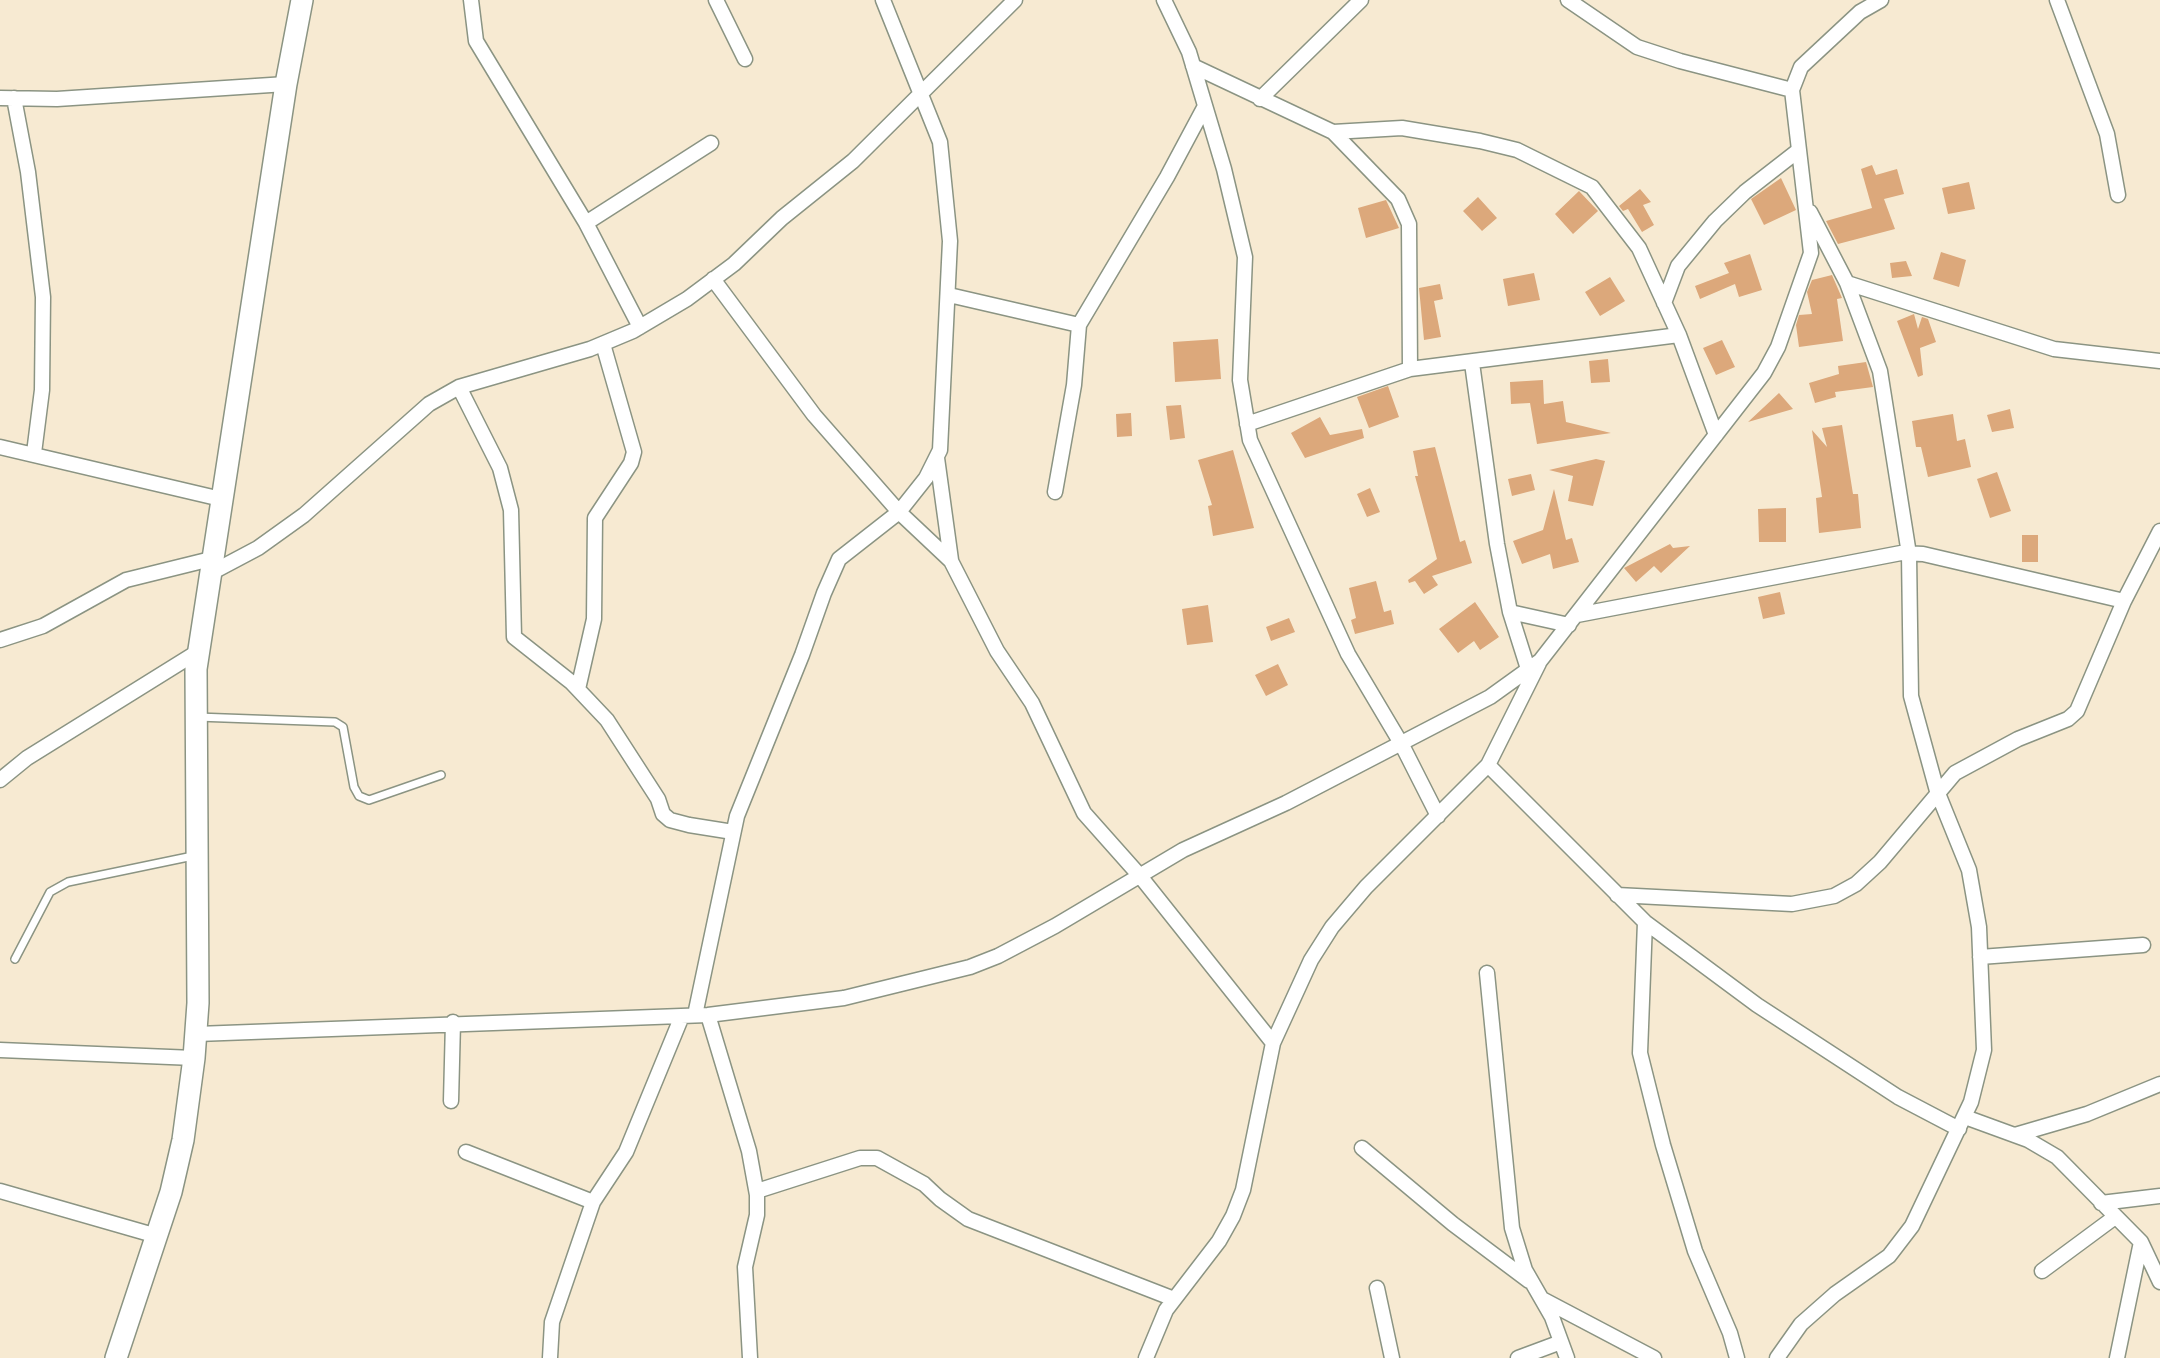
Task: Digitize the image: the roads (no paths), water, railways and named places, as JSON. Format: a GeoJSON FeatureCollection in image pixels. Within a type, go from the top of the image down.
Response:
{"type":"FeatureCollection","features":[{"type":"Feature","properties":{"kind":"street"},"geometry":{"type":"LineString","coordinates":[[116,1358],[156,1236],[183,1140],[197,1034],[199,651],[220,499],[286,84],[302,0]]}},
{"type":"Feature","properties":{"kind":"street"},"geometry":{"type":"LineString","coordinates":[[471,0],[475,41],[586,223],[640,327]]}},
{"type":"Feature","properties":{"kind":"street"},"geometry":{"type":"LineString","coordinates":[[716,0],[745,59]]}},
{"type":"Feature","properties":{"kind":"street"},"geometry":{"type":"LineString","coordinates":[[550,1358],[552,1322],[593,1202],[625,1152],[695,1015],[733,832],[748,783],[839,559],[899,512],[926,478],[937,458],[943,429],[950,241],[940,142],[883,0]]}},
{"type":"Feature","properties":{"kind":"street"},"geometry":{"type":"LineString","coordinates":[[0,640],[43,626],[126,580],[210,566],[258,548],[304,515],[429,404],[459,387],[603,344],[640,327],[713,279],[782,218],[853,161],[1014,0]]}},
{"type":"Feature","properties":{"kind":"street"},"geometry":{"type":"LineString","coordinates":[[1164,0],[1193,66],[1245,257],[1240,380],[1250,440],[1348,654],[1402,745],[1438,816]]}},
{"type":"Feature","properties":{"kind":"street"},"geometry":{"type":"LineString","coordinates":[[1260,99],[1362,0]]}},
{"type":"Feature","properties":{"kind":"street"},"geometry":{"type":"LineString","coordinates":[[1568,0],[1637,47],[1792,90]]}},
{"type":"Feature","properties":{"kind":"street"},"geometry":{"type":"LineString","coordinates":[[197,1034],[453,1022],[695,1015],[844,998],[970,967],[1043,932],[1183,850],[1402,745],[1490,697],[1534,665],[1573,620],[1764,373],[1779,347],[1811,253],[1792,90],[1801,67],[1861,6],[1881,0]]}},
{"type":"Feature","properties":{"kind":"street"},"geometry":{"type":"LineString","coordinates":[[2057,0],[2107,134],[2118,195]]}},
{"type":"Feature","properties":{"kind":"street"},"geometry":{"type":"LineString","coordinates":[[1193,66],[1333,132],[1398,199],[1409,224],[1410,369]]}},
{"type":"Feature","properties":{"kind":"street"},"geometry":{"type":"LineString","coordinates":[[34,453],[42,390],[43,297],[28,172],[7,98],[57,99],[286,84]]}},
{"type":"Feature","properties":{"kind":"street"},"geometry":{"type":"LineString","coordinates":[[1055,492],[1074,385],[1079,325],[1167,177],[1205,106]]}},
{"type":"Feature","properties":{"kind":"street"},"geometry":{"type":"LineString","coordinates":[[1333,132],[1402,128],[1480,141],[1517,150],[1592,187],[1639,248],[1679,335],[1716,435]]}},
{"type":"Feature","properties":{"kind":"street"},"geometry":{"type":"LineString","coordinates":[[586,223],[711,143]]}},
{"type":"Feature","properties":{"kind":"street"},"geometry":{"type":"LineString","coordinates":[[1664,303],[1678,266],[1715,221],[1745,192],[1799,150]]}},
{"type":"Feature","properties":{"kind":"street"},"geometry":{"type":"LineString","coordinates":[[1777,1358],[1801,1324],[1835,1294],[1889,1256],[1912,1226],[1962,1123],[1984,1050],[1980,957],[1969,870],[1937,791],[1911,696],[1909,554],[1880,371],[1847,283],[1806,205]]}},
{"type":"Feature","properties":{"kind":"street"},"geometry":{"type":"LineString","coordinates":[[713,279],[807,407],[899,512],[951,561]]}},
{"type":"Feature","properties":{"kind":"street"},"geometry":{"type":"LineString","coordinates":[[1847,283],[2054,349],[2160,361]]}},
{"type":"Feature","properties":{"kind":"street"},"geometry":{"type":"LineString","coordinates":[[949,295],[1079,325]]}},
{"type":"Feature","properties":{"kind":"street"},"geometry":{"type":"LineString","coordinates":[[1247,424],[1410,369],[1679,335]]}},
{"type":"Feature","properties":{"kind":"street"},"geometry":{"type":"LineString","coordinates":[[578,689],[594,619],[595,518],[631,463],[634,452],[603,344]]}},
{"type":"Feature","properties":{"kind":"street"},"geometry":{"type":"LineString","coordinates":[[1146,1358],[1160,1321],[1219,1241],[1233,1216],[1242,1190],[1273,1043],[1311,960],[1332,927],[1366,887],[1488,765],[1534,665],[1510,612],[1497,544],[1472,363]]}},
{"type":"Feature","properties":{"kind":"street"},"geometry":{"type":"LineString","coordinates":[[459,387],[500,468],[512,510],[514,637],[578,689],[607,720],[658,799],[663,814],[670,820],[689,825],[733,832]]}},
{"type":"Feature","properties":{"kind":"street"},"geometry":{"type":"LineString","coordinates":[[0,447],[220,499]]}},
{"type":"Feature","properties":{"kind":"street"},"geometry":{"type":"LineString","coordinates":[[937,458],[951,561],[997,651],[1032,703],[1084,813],[1140,876],[1273,1043]]}},
{"type":"Feature","properties":{"kind":"street"},"geometry":{"type":"LineString","coordinates":[[1617,895],[1792,904],[1834,896],[1856,884],[1880,862],[1937,791],[1955,773],[1973,762],[2072,717],[2083,702],[2124,601],[2160,531]]}},
{"type":"Feature","properties":{"kind":"street"},"geometry":{"type":"LineString","coordinates":[[1510,612],[1573,620],[1880,556],[1909,554],[2124,601]]}},
{"type":"Feature","properties":{"kind":"street"},"geometry":{"type":"LineString","coordinates":[[0,780],[27,758],[199,651]]}},
{"type":"Feature","properties":{"kind":"street"},"geometry":{"type":"LineString","coordinates":[[1488,765],[1644,922],[1768,1012],[1898,1097],[1962,1123],[2015,1135],[2057,1157],[2141,1242],[2160,1282]]}},
{"type":"Feature","properties":{"kind":"street"},"geometry":{"type":"LineString","coordinates":[[1644,922],[1640,1053],[1663,1145],[1695,1251],[1730,1334],[1737,1358]]}},
{"type":"Feature","properties":{"kind":"street"},"geometry":{"type":"LineString","coordinates":[[1980,957],[2143,945]]}},
{"type":"Feature","properties":{"kind":"street"},"geometry":{"type":"LineString","coordinates":[[1487,973],[1512,1228],[1518,1254],[1542,1299],[1567,1358]]}},
{"type":"Feature","properties":{"kind":"street"},"geometry":{"type":"LineString","coordinates":[[695,1015],[749,1151],[757,1191],[757,1215],[745,1267],[750,1358]]}},
{"type":"Feature","properties":{"kind":"street"},"geometry":{"type":"LineString","coordinates":[[450,1101],[453,1022]]}},
{"type":"Feature","properties":{"kind":"street"},"geometry":{"type":"LineString","coordinates":[[0,1051],[194,1058]]}},
{"type":"Feature","properties":{"kind":"street"},"geometry":{"type":"LineString","coordinates":[[2015,1135],[2087,1114],[2160,1084]]}},
{"type":"Feature","properties":{"kind":"street"},"geometry":{"type":"LineString","coordinates":[[1362,1147],[1453,1224],[1533,1284]]}},
{"type":"Feature","properties":{"kind":"street"},"geometry":{"type":"LineString","coordinates":[[466,1152],[593,1202]]}},
{"type":"Feature","properties":{"kind":"street"},"geometry":{"type":"LineString","coordinates":[[757,1191],[860,1158],[877,1158],[924,1184],[968,1219],[1174,1299]]}},
{"type":"Feature","properties":{"kind":"street"},"geometry":{"type":"LineString","coordinates":[[0,1191],[156,1236]]}},
{"type":"Feature","properties":{"kind":"street"},"geometry":{"type":"LineString","coordinates":[[2101,1203],[2160,1196]]}},
{"type":"Feature","properties":{"kind":"street"},"geometry":{"type":"LineString","coordinates":[[2042,1271],[2115,1217]]}},
{"type":"Feature","properties":{"kind":"street"},"geometry":{"type":"LineString","coordinates":[[2117,1358],[2141,1242]]}},
{"type":"Feature","properties":{"kind":"street"},"geometry":{"type":"LineString","coordinates":[[1377,1288],[1392,1358]]}},
{"type":"Feature","properties":{"kind":"street"},"geometry":{"type":"LineString","coordinates":[[1542,1299],[1654,1358]]}},
{"type":"Feature","properties":{"kind":"street"},"geometry":{"type":"LineString","coordinates":[[1518,1358],[1561,1342]]}},
{"type":"Feature","properties":{"kind":"lane"},"geometry":{"type":"LineString","coordinates":[[197,717],[335,722],[343,727],[355,788],[359,796],[369,800],[440,775]]}},
{"type":"Feature","properties":{"kind":"lane"},"geometry":{"type":"LineString","coordinates":[[15,959],[50,892],[68,882],[197,856]]}}]}
